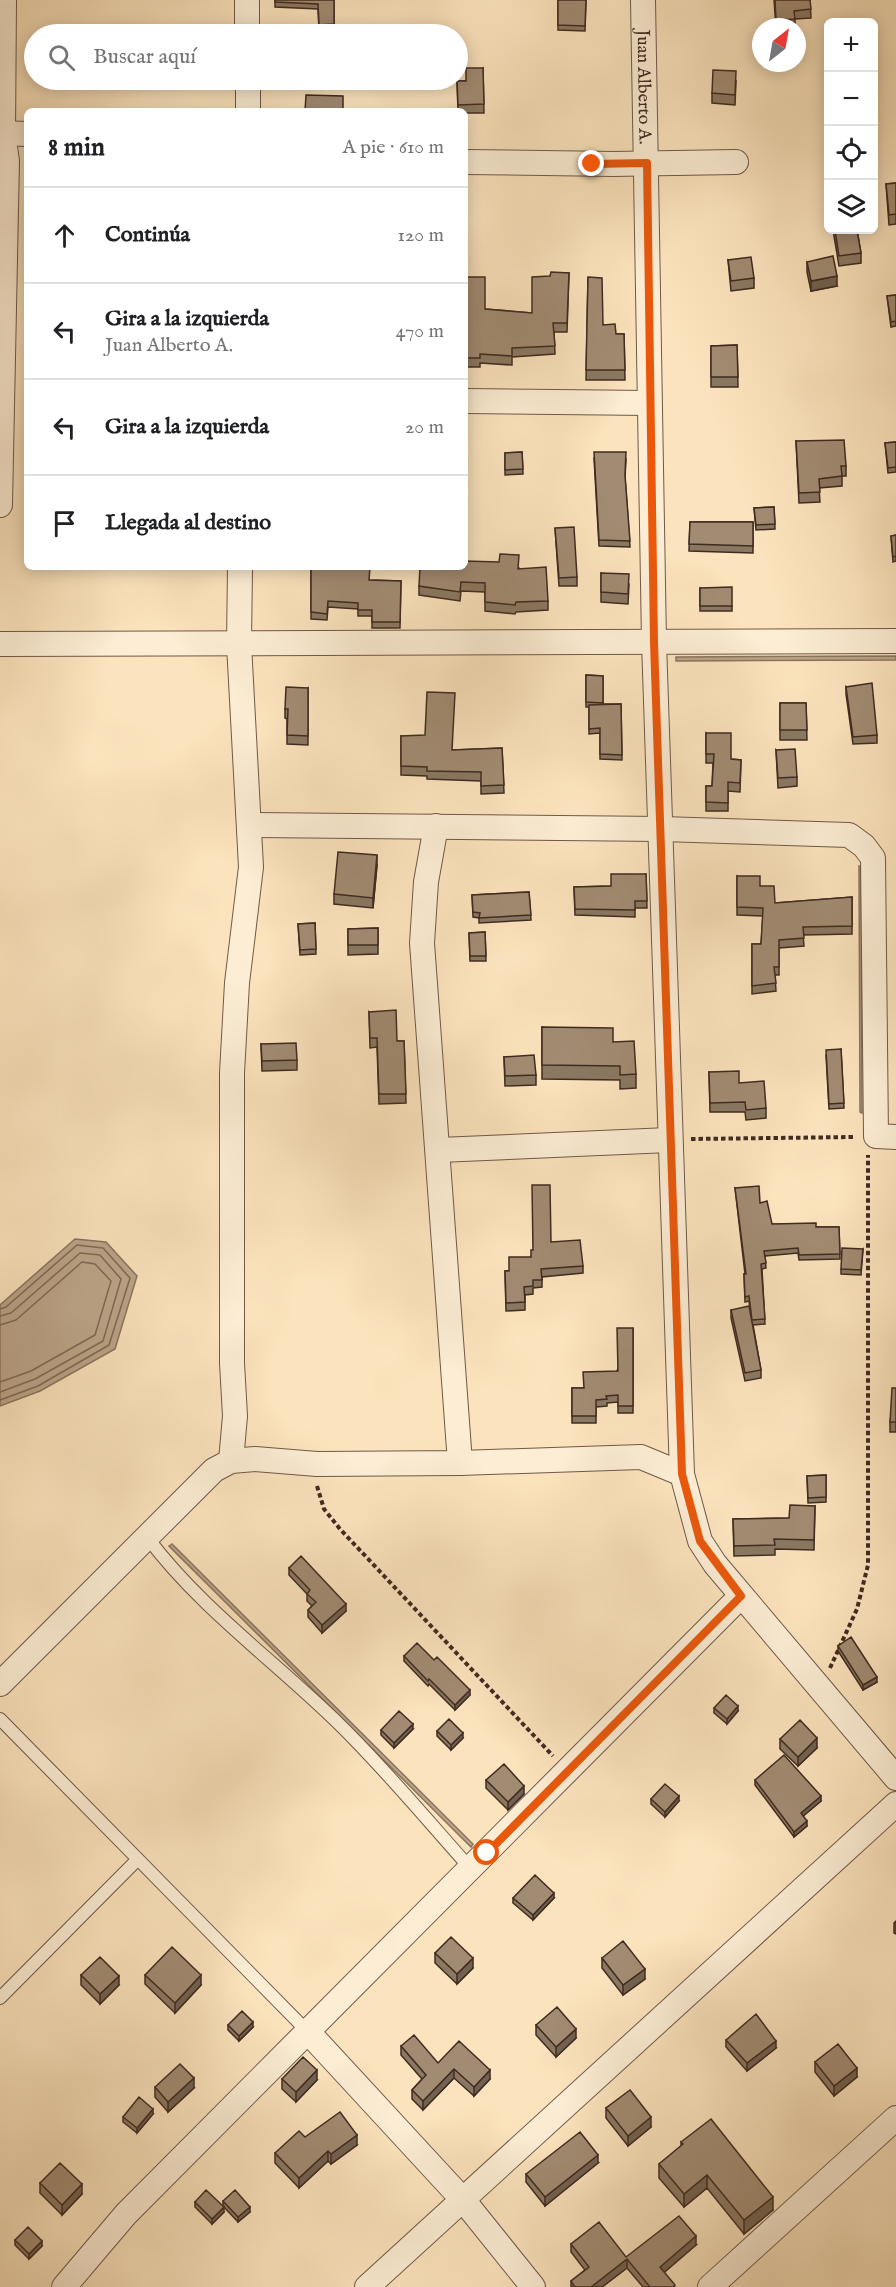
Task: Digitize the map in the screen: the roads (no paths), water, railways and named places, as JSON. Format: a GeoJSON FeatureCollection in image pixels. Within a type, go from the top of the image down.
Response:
{"type":"FeatureCollection","features":[{"type":"Feature","properties":{"kind":"street"},"geometry":{"type":"LineString","coordinates":[[0,504],[11,161],[2,133],[4,0]]}},
{"type":"Feature","properties":{"kind":"street"},"geometry":{"type":"LineString","coordinates":[[247,0],[248,24]]}},
{"type":"Feature","properties":{"kind":"street","name":"Juan Alberto A."},"geometry":{"type":"LineString","coordinates":[[643,0],[654,642],[682,1474],[700,1541],[741,1596],[896,1778]]}},
{"type":"Feature","properties":{"kind":"street"},"geometry":{"type":"LineString","coordinates":[[248,90],[248,108]]}},
{"type":"Feature","properties":{"kind":"street"},"geometry":{"type":"LineString","coordinates":[[2,133],[24,134]]}},
{"type":"Feature","properties":{"kind":"street"},"geometry":{"type":"LineString","coordinates":[[468,162],[736,162]]}},
{"type":"Feature","properties":{"kind":"street"},"geometry":{"type":"LineString","coordinates":[[468,401],[649,403]]}},
{"type":"Feature","properties":{"kind":"street"},"geometry":{"type":"LineString","coordinates":[[231,1461],[234,1416],[232,1072],[237,983],[251,867],[239,644],[240,570]]}},
{"type":"Feature","properties":{"kind":"street"},"geometry":{"type":"LineString","coordinates":[[0,644],[896,641]]}},
{"type":"Feature","properties":{"kind":"street"},"geometry":{"type":"LineString","coordinates":[[250,825],[662,829],[849,835],[870,852],[873,858],[880,1136]]}},
{"type":"Feature","properties":{"kind":"street"},"geometry":{"type":"LineString","coordinates":[[436,826],[426,882],[422,943],[439,1150],[460,1464]]}},
{"type":"Feature","properties":{"kind":"street"},"geometry":{"type":"LineString","coordinates":[[439,1150],[669,1140]]}},
{"type":"Feature","properties":{"kind":"street"},"geometry":{"type":"LineString","coordinates":[[0,1684],[214,1470],[231,1461],[255,1459],[317,1464],[460,1464],[641,1457],[682,1474]]}},
{"type":"Feature","properties":{"kind":"street"},"geometry":{"type":"LineString","coordinates":[[64,2287],[126,2214],[309,2033],[741,1596]]}},
{"type":"Feature","properties":{"kind":"street"},"geometry":{"type":"LineString","coordinates":[[367,2287],[464,2201],[896,1804]]}},
{"type":"Feature","properties":{"kind":"street"},"geometry":{"type":"LineString","coordinates":[[309,2033],[464,2201],[533,2287]]}},
{"type":"Feature","properties":{"kind":"street"},"geometry":{"type":"LineString","coordinates":[[710,2287],[896,2118]]}},
{"type":"Feature","properties":{"kind":"lane"},"geometry":{"type":"LineString","coordinates":[[147,1537],[167,1564],[192,1589],[340,1725],[471,1869]]}},
{"type":"Feature","properties":{"kind":"lane"},"geometry":{"type":"LineString","coordinates":[[0,1719],[309,2033]]}},
{"type":"Feature","properties":{"kind":"lane"},"geometry":{"type":"LineString","coordinates":[[0,1998],[138,1859]]}},
{"type":"Feature","properties":{"kind":"water"},"geometry":{"type":"Polygon","coordinates":[[[896,656],[896,660],[676,661],[676,657],[896,656]]]}},
{"type":"Feature","properties":{"kind":"water"},"geometry":{"type":"Polygon","coordinates":[[[859,866],[861,866],[862,1113],[860,1112],[859,866]]]}},
{"type":"Feature","properties":{"kind":"water"},"geometry":{"type":"Polygon","coordinates":[[[75,1239],[106,1242],[137,1276],[115,1349],[40,1391],[0,1406],[0,1305],[75,1239]]]}},
{"type":"Feature","properties":{"kind":"water"},"geometry":{"type":"Polygon","coordinates":[[[172,1544],[473,1844],[471,1847],[169,1546],[172,1544]]]}}]}
